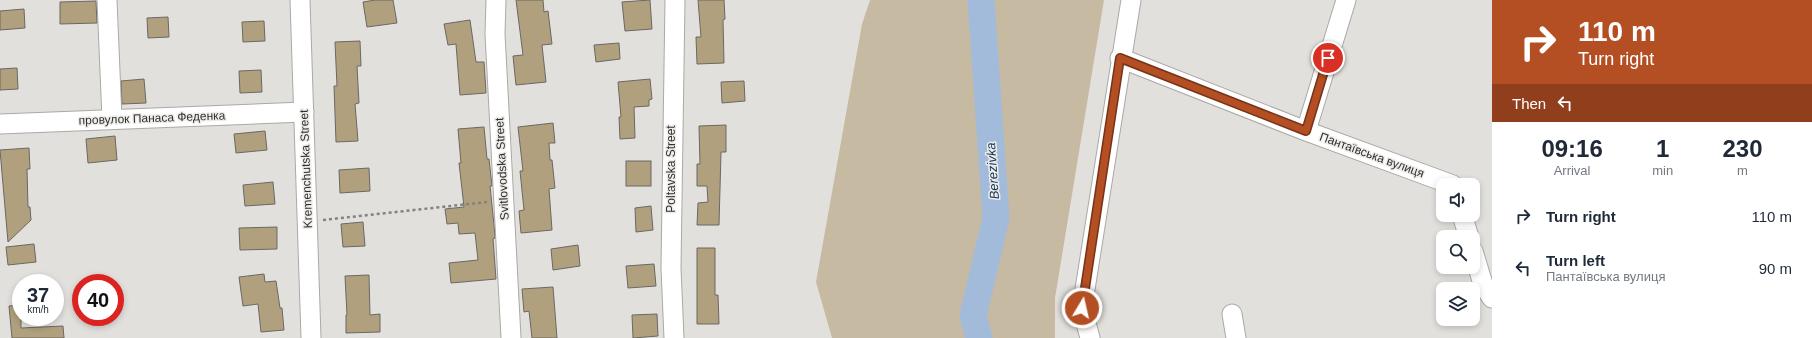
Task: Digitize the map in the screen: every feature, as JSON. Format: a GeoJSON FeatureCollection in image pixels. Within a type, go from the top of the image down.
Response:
{"type":"FeatureCollection","features":[{"type":"Feature","properties":{"kind":"street"},"geometry":{"type":"LineString","coordinates":[[107,0],[112,120]]}},
{"type":"Feature","properties":{"kind":"street","name":"Kremenchutska Street"},"geometry":{"type":"LineString","coordinates":[[300,0],[311,338]]}},
{"type":"Feature","properties":{"kind":"street","name":"Svitlovodska Street"},"geometry":{"type":"LineString","coordinates":[[496,0],[495,34],[511,338]]}},
{"type":"Feature","properties":{"kind":"street","name":"Poltavska Street"},"geometry":{"type":"LineString","coordinates":[[674,338],[671,268],[675,0]]}},
{"type":"Feature","properties":{"kind":"street"},"geometry":{"type":"LineString","coordinates":[[1090,338],[1082,308],[1120,58],[1131,0]]}},
{"type":"Feature","properties":{"kind":"street","name":"Пантаївська вулиця"},"geometry":{"type":"LineString","coordinates":[[1346,0],[1306,131],[1436,179]]}},
{"type":"Feature","properties":{"kind":"street"},"geometry":{"type":"LineString","coordinates":[[1120,58],[1306,131]]}},
{"type":"Feature","properties":{"kind":"street","name":"провулок Панаса Феденка"},"geometry":{"type":"LineString","coordinates":[[0,124],[304,112]]}},
{"type":"Feature","properties":{"kind":"street"},"geometry":{"type":"LineString","coordinates":[[1480,270],[1488,291]]}},
{"type":"Feature","properties":{"kind":"street"},"geometry":{"type":"LineString","coordinates":[[1232,314],[1236,338]]}},
{"type":"Feature","properties":{"kind":"path"},"geometry":{"type":"LineString","coordinates":[[308,222],[504,200]]}},
{"type":"Feature","properties":{"kind":"shaded area"},"geometry":{"type":"Polygon","coordinates":[[[870,0],[1104,0],[1055,298],[1055,338],[832,338],[816,282],[862,24],[870,0]]]}},
{"type":"Feature","properties":{"kind":"building"},"geometry":{"type":"Polygon","coordinates":[[[393,0],[397,23],[367,27],[363,2],[393,0]]]}},
{"type":"Feature","properties":{"kind":"building"},"geometry":{"type":"Polygon","coordinates":[[[516,0],[543,0],[544,12],[548,11],[552,44],[542,45],[546,82],[516,85],[513,56],[523,55],[516,0]]]}},
{"type":"Feature","properties":{"kind":"building"},"geometry":{"type":"Polygon","coordinates":[[[650,0],[652,29],[625,31],[622,2],[650,0]]]}},
{"type":"Feature","properties":{"kind":"building"},"geometry":{"type":"Polygon","coordinates":[[[698,0],[724,0],[724,63],[697,64],[696,37],[701,37],[698,0]]]}},
{"type":"Feature","properties":{"kind":"building"},"geometry":{"type":"Polygon","coordinates":[[[96,1],[97,23],[60,24],[60,2],[96,1]]]}},
{"type":"Feature","properties":{"kind":"building"},"geometry":{"type":"Polygon","coordinates":[[[24,9],[25,28],[0,30],[0,11],[24,9]]]}},
{"type":"Feature","properties":{"kind":"building"},"geometry":{"type":"Polygon","coordinates":[[[168,17],[169,37],[148,38],[147,18],[168,17]]]}},
{"type":"Feature","properties":{"kind":"building"},"geometry":{"type":"Polygon","coordinates":[[[470,20],[476,62],[484,62],[486,93],[460,95],[456,44],[448,45],[444,24],[470,20]]]}},
{"type":"Feature","properties":{"kind":"building"},"geometry":{"type":"Polygon","coordinates":[[[264,21],[265,41],[243,42],[242,22],[264,21]]]}},
{"type":"Feature","properties":{"kind":"building"},"geometry":{"type":"Polygon","coordinates":[[[360,41],[361,66],[357,66],[359,103],[355,104],[358,141],[336,142],[334,86],[337,86],[335,42],[360,41]]]}},
{"type":"Feature","properties":{"kind":"building"},"geometry":{"type":"Polygon","coordinates":[[[619,43],[620,59],[596,62],[594,45],[619,43]]]}},
{"type":"Feature","properties":{"kind":"building"},"geometry":{"type":"Polygon","coordinates":[[[17,68],[18,89],[0,90],[0,69],[17,68]]]}},
{"type":"Feature","properties":{"kind":"building"},"geometry":{"type":"Polygon","coordinates":[[[261,70],[262,92],[240,93],[239,71],[261,70]]]}},
{"type":"Feature","properties":{"kind":"building"},"geometry":{"type":"Polygon","coordinates":[[[144,79],[146,103],[122,104],[121,81],[144,79]]]}},
{"type":"Feature","properties":{"kind":"building"},"geometry":{"type":"Polygon","coordinates":[[[650,79],[652,99],[649,100],[649,106],[634,107],[635,138],[620,139],[619,117],[621,117],[618,82],[650,79]]]}},
{"type":"Feature","properties":{"kind":"building"},"geometry":{"type":"Polygon","coordinates":[[[744,81],[745,101],[722,103],[721,82],[744,81]]]}},
{"type":"Feature","properties":{"kind":"building"},"geometry":{"type":"Polygon","coordinates":[[[553,123],[555,143],[549,143],[550,160],[552,160],[555,188],[549,189],[552,230],[521,233],[519,211],[524,210],[520,171],[523,171],[518,127],[553,123]]]}},
{"type":"Feature","properties":{"kind":"building"},"geometry":{"type":"Polygon","coordinates":[[[726,125],[726,152],[721,152],[719,225],[697,225],[698,203],[708,202],[707,186],[697,186],[697,164],[700,164],[699,126],[726,125]]]}},
{"type":"Feature","properties":{"kind":"building"},"geometry":{"type":"Polygon","coordinates":[[[484,127],[487,159],[489,159],[492,186],[490,186],[495,235],[495,238],[493,239],[496,279],[451,283],[449,263],[478,260],[475,233],[459,234],[458,223],[447,224],[445,209],[464,207],[459,163],[461,163],[458,129],[484,127]]]}},
{"type":"Feature","properties":{"kind":"building"},"geometry":{"type":"Polygon","coordinates":[[[265,131],[267,150],[236,153],[234,134],[265,131]]]}},
{"type":"Feature","properties":{"kind":"building"},"geometry":{"type":"Polygon","coordinates":[[[115,136],[117,160],[88,163],[86,139],[115,136]]]}},
{"type":"Feature","properties":{"kind":"building"},"geometry":{"type":"Polygon","coordinates":[[[29,148],[30,169],[27,169],[28,207],[30,207],[31,220],[8,242],[0,150],[29,148]]]}},
{"type":"Feature","properties":{"kind":"building"},"geometry":{"type":"Polygon","coordinates":[[[626,161],[651,161],[651,186],[626,186],[626,161]]]}},
{"type":"Feature","properties":{"kind":"building"},"geometry":{"type":"Polygon","coordinates":[[[369,168],[370,191],[340,193],[339,170],[369,168]]]}},
{"type":"Feature","properties":{"kind":"building"},"geometry":{"type":"Polygon","coordinates":[[[273,182],[275,204],[245,206],[243,185],[273,182]]]}},
{"type":"Feature","properties":{"kind":"building"},"geometry":{"type":"Polygon","coordinates":[[[651,206],[653,230],[636,232],[635,208],[651,206]]]}},
{"type":"Feature","properties":{"kind":"building"},"geometry":{"type":"Polygon","coordinates":[[[363,222],[365,246],[343,247],[341,224],[363,222]]]}},
{"type":"Feature","properties":{"kind":"building"},"geometry":{"type":"Polygon","coordinates":[[[277,227],[277,249],[240,250],[239,228],[277,227]]]}},
{"type":"Feature","properties":{"kind":"building"},"geometry":{"type":"Polygon","coordinates":[[[34,244],[36,262],[8,265],[6,247],[34,244]]]}},
{"type":"Feature","properties":{"kind":"building"},"geometry":{"type":"Polygon","coordinates":[[[578,245],[580,266],[553,270],[551,249],[578,245]]]}},
{"type":"Feature","properties":{"kind":"building"},"geometry":{"type":"Polygon","coordinates":[[[697,248],[715,248],[715,295],[718,295],[719,324],[697,324],[697,248]]]}},
{"type":"Feature","properties":{"kind":"building"},"geometry":{"type":"Polygon","coordinates":[[[654,264],[656,286],[628,288],[626,266],[654,264]]]}},
{"type":"Feature","properties":{"kind":"building"},"geometry":{"type":"Polygon","coordinates":[[[264,274],[265,282],[276,281],[280,308],[282,308],[284,330],[261,332],[258,304],[243,306],[239,277],[264,274]]]}},
{"type":"Feature","properties":{"kind":"building"},"geometry":{"type":"Polygon","coordinates":[[[369,275],[370,315],[380,314],[380,332],[346,333],[347,315],[345,276],[369,275]]]}},
{"type":"Feature","properties":{"kind":"building"},"geometry":{"type":"Polygon","coordinates":[[[553,287],[557,338],[532,338],[529,311],[524,312],[522,289],[553,287]]]}},
{"type":"Feature","properties":{"kind":"building"},"geometry":{"type":"Polygon","coordinates":[[[9,306],[12,306],[12,326],[21,326],[21,328],[63,326],[64,338],[12,338],[9,306]]]}},
{"type":"Feature","properties":{"kind":"building"},"geometry":{"type":"Polygon","coordinates":[[[657,314],[658,336],[633,338],[632,315],[657,314]]]}},
{"type":"Feature","properties":{"kind":"waterway","name":"Berezivka"},"geometry":{"type":"LineString","coordinates":[[979,338],[973,316],[996,218],[981,0]]}},
{"type":"Feature","properties":{"kind":"route"},"geometry":{"type":"LineString","coordinates":[[1082,308],[1120,58],[1306,131],[1328,58]]}}]}
